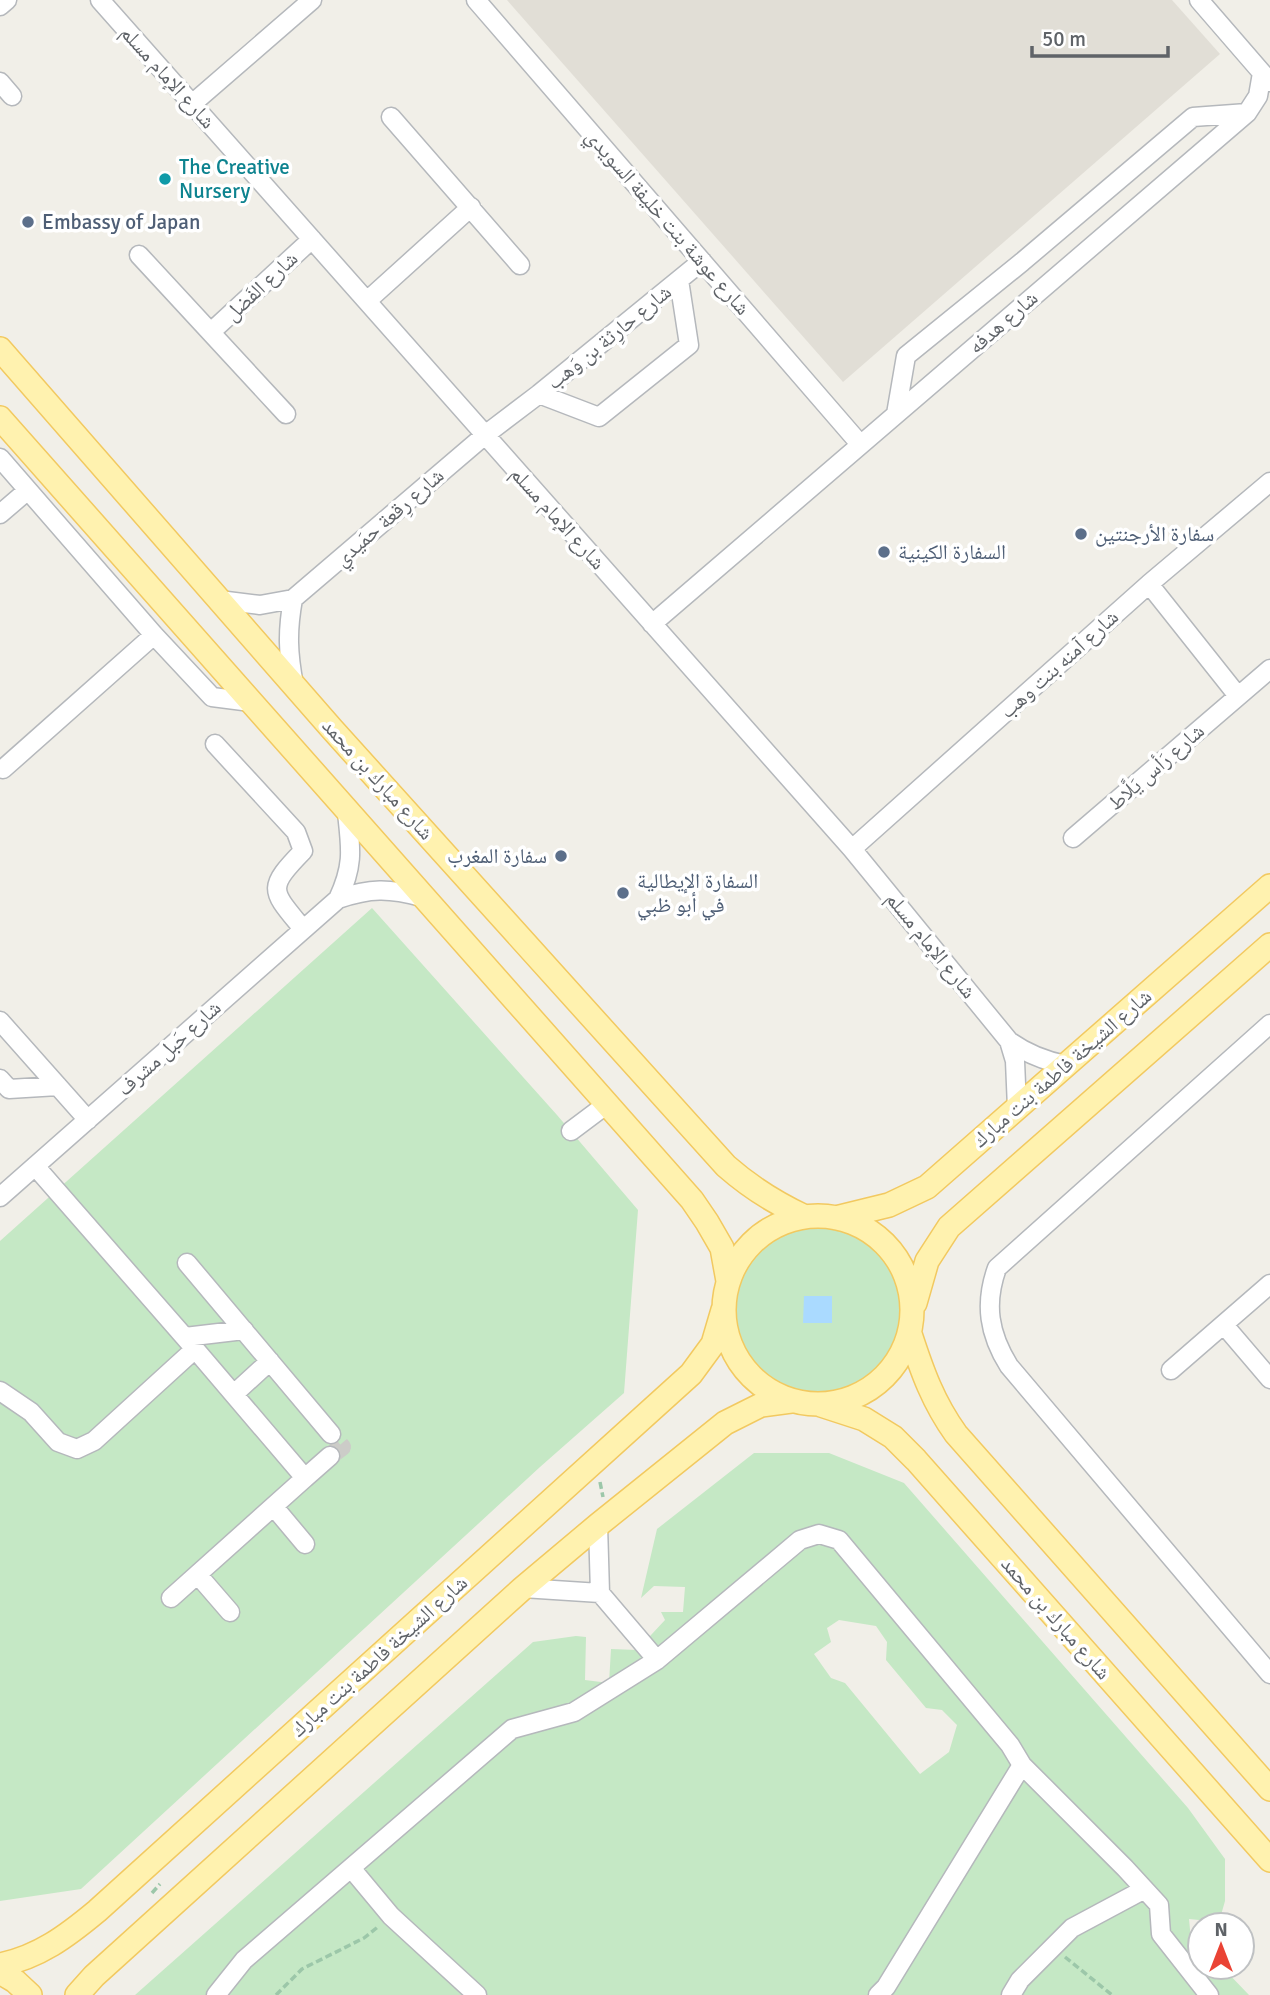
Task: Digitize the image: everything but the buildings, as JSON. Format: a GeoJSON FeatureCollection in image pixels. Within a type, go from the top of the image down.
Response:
{"type":"FeatureCollection","features":[{"type":"Feature","properties":{"kind":"main road","name":"شارع مبارك بن محمد"},"geometry":{"type":"LineString","coordinates":[[0,349],[295,686],[726,1166],[756,1191],[804,1217]]}},
{"type":"Feature","properties":{"kind":"main road","name":"شارع مبارك بن محمد"},"geometry":{"type":"LineString","coordinates":[[0,418],[692,1200],[722,1248],[728,1281]]}},
{"type":"Feature","properties":{"kind":"main road","name":"شارع الشيخة فاطمة بنت مبارك"},"geometry":{"type":"LineString","coordinates":[[836,1217],[889,1205],[927,1186],[1270,886]]}},
{"type":"Feature","properties":{"kind":"main road"},"geometry":{"type":"LineString","coordinates":[[77,1995],[94,1976],[523,1588],[725,1423],[761,1405],[791,1401],[821,1405],[851,1399],[877,1384],[898,1362],[910,1334],[927,1261],[949,1227],[1270,945]]}},
{"type":"Feature","properties":{"kind":"main road"},"geometry":{"type":"LineString","coordinates":[[791,1401],[768,1391],[750,1376],[735,1357],[726,1334],[723,1310],[728,1281],[739,1258],[757,1238],[779,1224],[804,1217],[836,1217],[861,1226],[882,1241],[899,1261],[910,1284],[914,1310]]}},
{"type":"Feature","properties":{"kind":"main road","name":"شارع الشيخة فاطمة بنت مبارك"},"geometry":{"type":"LineString","coordinates":[[0,1965],[31,1957],[67,1936],[97,1911],[691,1374],[713,1344],[723,1310]]}},
{"type":"Feature","properties":{"kind":"main road"},"geometry":{"type":"LineString","coordinates":[[910,1334],[924,1379],[939,1409],[956,1434],[1270,1789]]}},
{"type":"Feature","properties":{"kind":"main road","name":"شارع مبارك بن محمد"},"geometry":{"type":"LineString","coordinates":[[821,1405],[864,1419],[892,1437],[916,1460],[1270,1860]]}},
{"type":"Feature","properties":{"kind":"main road"},"geometry":{"type":"LineString","coordinates":[[0,1972],[30,1995]]}},
{"type":"Feature","properties":{"kind":"street"},"geometry":{"type":"LineString","coordinates":[[0,6],[7,0]]}},
{"type":"Feature","properties":{"kind":"street","name":"شارع الإمام مسلم"},"geometry":{"type":"LineString","coordinates":[[100,0],[852,849],[1009,1041],[1025,1052],[1066,1065]]}},
{"type":"Feature","properties":{"kind":"street"},"geometry":{"type":"LineString","coordinates":[[192,104],[312,0]]}},
{"type":"Feature","properties":{"kind":"street","name":"شارع عوشة بنت خليفة السويدي"},"geometry":{"type":"LineString","coordinates":[[476,0],[860,444]]}},
{"type":"Feature","properties":{"kind":"street","name":"شارع هدفه"},"geometry":{"type":"LineString","coordinates":[[652,624],[1247,113],[1266,78],[1199,0]]}},
{"type":"Feature","properties":{"kind":"street"},"geometry":{"type":"LineString","coordinates":[[895,414],[906,356],[1033,253],[1193,117],[1247,113]]}},
{"type":"Feature","properties":{"kind":"street"},"geometry":{"type":"LineString","coordinates":[[391,117],[520,265]]}},
{"type":"Feature","properties":{"kind":"street"},"geometry":{"type":"LineString","coordinates":[[367,301],[471,207]]}},
{"type":"Feature","properties":{"kind":"street","name":"شارع الفَضل"},"geometry":{"type":"LineString","coordinates":[[211,332],[312,239]]}},
{"type":"Feature","properties":{"kind":"street","name":"شارع الفَضل"},"geometry":{"type":"LineString","coordinates":[[139,255],[286,414]]}},
{"type":"Feature","properties":{"kind":"street","name":"شارع حارِثة بن وَهب"},"geometry":{"type":"LineString","coordinates":[[485,435],[702,261]]}},
{"type":"Feature","properties":{"kind":"street","name":"شارع حارِثة بن وَهب"},"geometry":{"type":"LineString","coordinates":[[539,394],[599,417],[689,345],[679,280]]}},
{"type":"Feature","properties":{"kind":"street","name":"شارع رِقعة حمَيدي"},"geometry":{"type":"LineString","coordinates":[[293,599],[485,435]]}},
{"type":"Feature","properties":{"kind":"street"},"geometry":{"type":"LineString","coordinates":[[0,458],[154,635],[212,697],[251,702]]}},
{"type":"Feature","properties":{"kind":"street","name":"شارع آمنه بنت وهب"},"geometry":{"type":"LineString","coordinates":[[852,849],[1149,584],[1270,482]]}},
{"type":"Feature","properties":{"kind":"street"},"geometry":{"type":"LineString","coordinates":[[0,514],[28,490]]}},
{"type":"Feature","properties":{"kind":"street"},"geometry":{"type":"LineString","coordinates":[[1149,584],[1238,696]]}},
{"type":"Feature","properties":{"kind":"street"},"geometry":{"type":"LineString","coordinates":[[219,600],[260,605],[293,599],[288,628],[288,653],[295,686]]}},
{"type":"Feature","properties":{"kind":"street"},"geometry":{"type":"LineString","coordinates":[[4,769],[154,635]]}},
{"type":"Feature","properties":{"kind":"street","name":"شارع رَأس يَلَّاط"},"geometry":{"type":"LineString","coordinates":[[1073,838],[1270,669]]}},
{"type":"Feature","properties":{"kind":"street"},"geometry":{"type":"LineString","coordinates":[[215,744],[296,832],[303,850],[283,871],[275,886],[278,898],[303,929]]}},
{"type":"Feature","properties":{"kind":"street","name":"شارع حَبل مشرف"},"geometry":{"type":"LineString","coordinates":[[338,899],[350,868],[347,813]]}},
{"type":"Feature","properties":{"kind":"street","name":"شارع حَبل مشرف"},"geometry":{"type":"LineString","coordinates":[[0,1197],[338,899],[381,889],[422,897]]}},
{"type":"Feature","properties":{"kind":"street"},"geometry":{"type":"LineString","coordinates":[[0,1021],[88,1120]]}},
{"type":"Feature","properties":{"kind":"street"},"geometry":{"type":"LineString","coordinates":[[1270,1024],[997,1268],[990,1286],[988,1306],[991,1328],[999,1350],[1009,1366],[1270,1674]]}},
{"type":"Feature","properties":{"kind":"street","name":"شارع الإمام مسلم"},"geometry":{"type":"LineString","coordinates":[[1009,1041],[1015,1061],[1017,1108]]}},
{"type":"Feature","properties":{"kind":"street"},"geometry":{"type":"LineString","coordinates":[[0,1080],[9,1089],[58,1086]]}},
{"type":"Feature","properties":{"kind":"street"},"geometry":{"type":"LineString","coordinates":[[571,1131],[607,1104]]}},
{"type":"Feature","properties":{"kind":"street"},"geometry":{"type":"LineString","coordinates":[[34,1166],[306,1478]]}},
{"type":"Feature","properties":{"kind":"street"},"geometry":{"type":"LineString","coordinates":[[187,1263],[331,1434]]}},
{"type":"Feature","properties":{"kind":"street"},"geometry":{"type":"LineString","coordinates":[[1171,1370],[1270,1284]]}},
{"type":"Feature","properties":{"kind":"street"},"geometry":{"type":"LineString","coordinates":[[1224,1325],[1270,1379]]}},
{"type":"Feature","properties":{"kind":"street"},"geometry":{"type":"LineString","coordinates":[[0,1391],[31,1412],[58,1442],[77,1449],[94,1441],[190,1343],[244,1330]]}},
{"type":"Feature","properties":{"kind":"street"},"geometry":{"type":"LineString","coordinates":[[234,1394],[270,1361]]}},
{"type":"Feature","properties":{"kind":"street"},"geometry":{"type":"LineString","coordinates":[[171,1598],[330,1456]]}},
{"type":"Feature","properties":{"kind":"street"},"geometry":{"type":"LineString","coordinates":[[274,1507],[306,1544]]}},
{"type":"Feature","properties":{"kind":"street"},"geometry":{"type":"LineString","coordinates":[[598,1525],[600,1594],[657,1660]]}},
{"type":"Feature","properties":{"kind":"street"},"geometry":{"type":"LineString","coordinates":[[216,1995],[244,1959],[512,1729],[574,1712],[657,1660],[800,1540],[819,1534],[839,1540],[1010,1745],[1022,1765],[1125,1868],[1158,1905],[1161,1934],[1209,1995]]}},
{"type":"Feature","properties":{"kind":"street"},"geometry":{"type":"LineString","coordinates":[[198,1574],[230,1612]]}},
{"type":"Feature","properties":{"kind":"street"},"geometry":{"type":"LineString","coordinates":[[523,1588],[600,1594]]}},
{"type":"Feature","properties":{"kind":"street"},"geometry":{"type":"LineString","coordinates":[[878,1995],[887,1987],[1022,1765]]}},
{"type":"Feature","properties":{"kind":"street"},"geometry":{"type":"LineString","coordinates":[[351,1868],[391,1916],[477,1995]]}},
{"type":"Feature","properties":{"kind":"street"},"geometry":{"type":"LineString","coordinates":[[1011,1995],[1020,1980],[1072,1928],[1143,1890]]}},
{"type":"Feature","properties":{"kind":"path"},"geometry":{"type":"LineString","coordinates":[[600,1482],[603,1499]]}},
{"type":"Feature","properties":{"kind":"path"},"geometry":{"type":"LineString","coordinates":[[152,1893],[161,1882]]}},
{"type":"Feature","properties":{"kind":"path"},"geometry":{"type":"LineString","coordinates":[[276,1995],[302,1969],[363,1938],[391,1916]]}},
{"type":"Feature","properties":{"kind":"path"},"geometry":{"type":"LineString","coordinates":[[1053,1947],[1112,1995]]}},
{"type":"Feature","properties":{"kind":"shaded area"},"geometry":{"type":"Polygon","coordinates":[[[507,0],[1172,0],[1220,54],[843,382],[507,0]]]}},
{"type":"Feature","properties":{"kind":"green space"},"geometry":{"type":"Polygon","coordinates":[[[372,908],[638,1210],[624,1393],[81,1889],[0,1901],[0,1241],[372,908]]]}},
{"type":"Feature","properties":{"kind":"green space"},"geometry":{"type":"Polygon","coordinates":[[[818,1228],[850,1234],[864,1241],[876,1252],[887,1264],[894,1278],[900,1310],[894,1342],[887,1356],[876,1368],[864,1379],[850,1386],[818,1392],[786,1386],[772,1379],[760,1368],[749,1356],[742,1342],[736,1310],[742,1278],[749,1264],[760,1252],[772,1241],[786,1234],[818,1228]]]}},
{"type":"Feature","properties":{"kind":"green space"},"geometry":{"type":"Polygon","coordinates":[[[754,1453],[829,1453],[904,1483],[1188,1808],[1225,1859],[1225,1901],[1222,1911],[1186,1911],[1186,1981],[1236,1981],[1249,1995],[135,1995],[533,1642],[586,1637],[585,1680],[609,1683],[611,1649],[637,1650],[665,1620],[661,1612],[683,1612],[685,1587],[654,1586],[641,1598],[657,1529],[754,1453]],[[839,1620],[827,1628],[831,1642],[814,1654],[831,1678],[845,1683],[920,1774],[949,1752],[957,1725],[942,1710],[926,1708],[886,1660],[887,1642],[876,1626],[839,1620]]]}},
{"type":"Feature","properties":{"kind":"water"},"geometry":{"type":"Polygon","coordinates":[[[804,1296],[832,1296],[832,1323],[803,1323],[804,1296]]]}},
{"type":"Feature","properties":{"kind":"tunnel"},"geometry":{"type":"LineString","coordinates":[[330,1456],[342,1447],[331,1434]]}},
{"type":"Feature","properties":{"kind":"place","name":"The Creative Nursery"},"geometry":{"type":"Point","coordinates":[165,179]}},
{"type":"Feature","properties":{"kind":"place","name":"Embassy of Japan"},"geometry":{"type":"Point","coordinates":[28,222]}},
{"type":"Feature","properties":{"kind":"place","name":"سفارة الأرجنتين"},"geometry":{"type":"Point","coordinates":[1081,534]}},
{"type":"Feature","properties":{"kind":"place","name":"السفارة الكينية"},"geometry":{"type":"Point","coordinates":[884,552]}},
{"type":"Feature","properties":{"kind":"place","name":"سفارة المغرب"},"geometry":{"type":"Point","coordinates":[561,856]}},
{"type":"Feature","properties":{"kind":"place","name":"السفارة الإيطالية في أبو ظبي"},"geometry":{"type":"Point","coordinates":[623,893]}}]}
